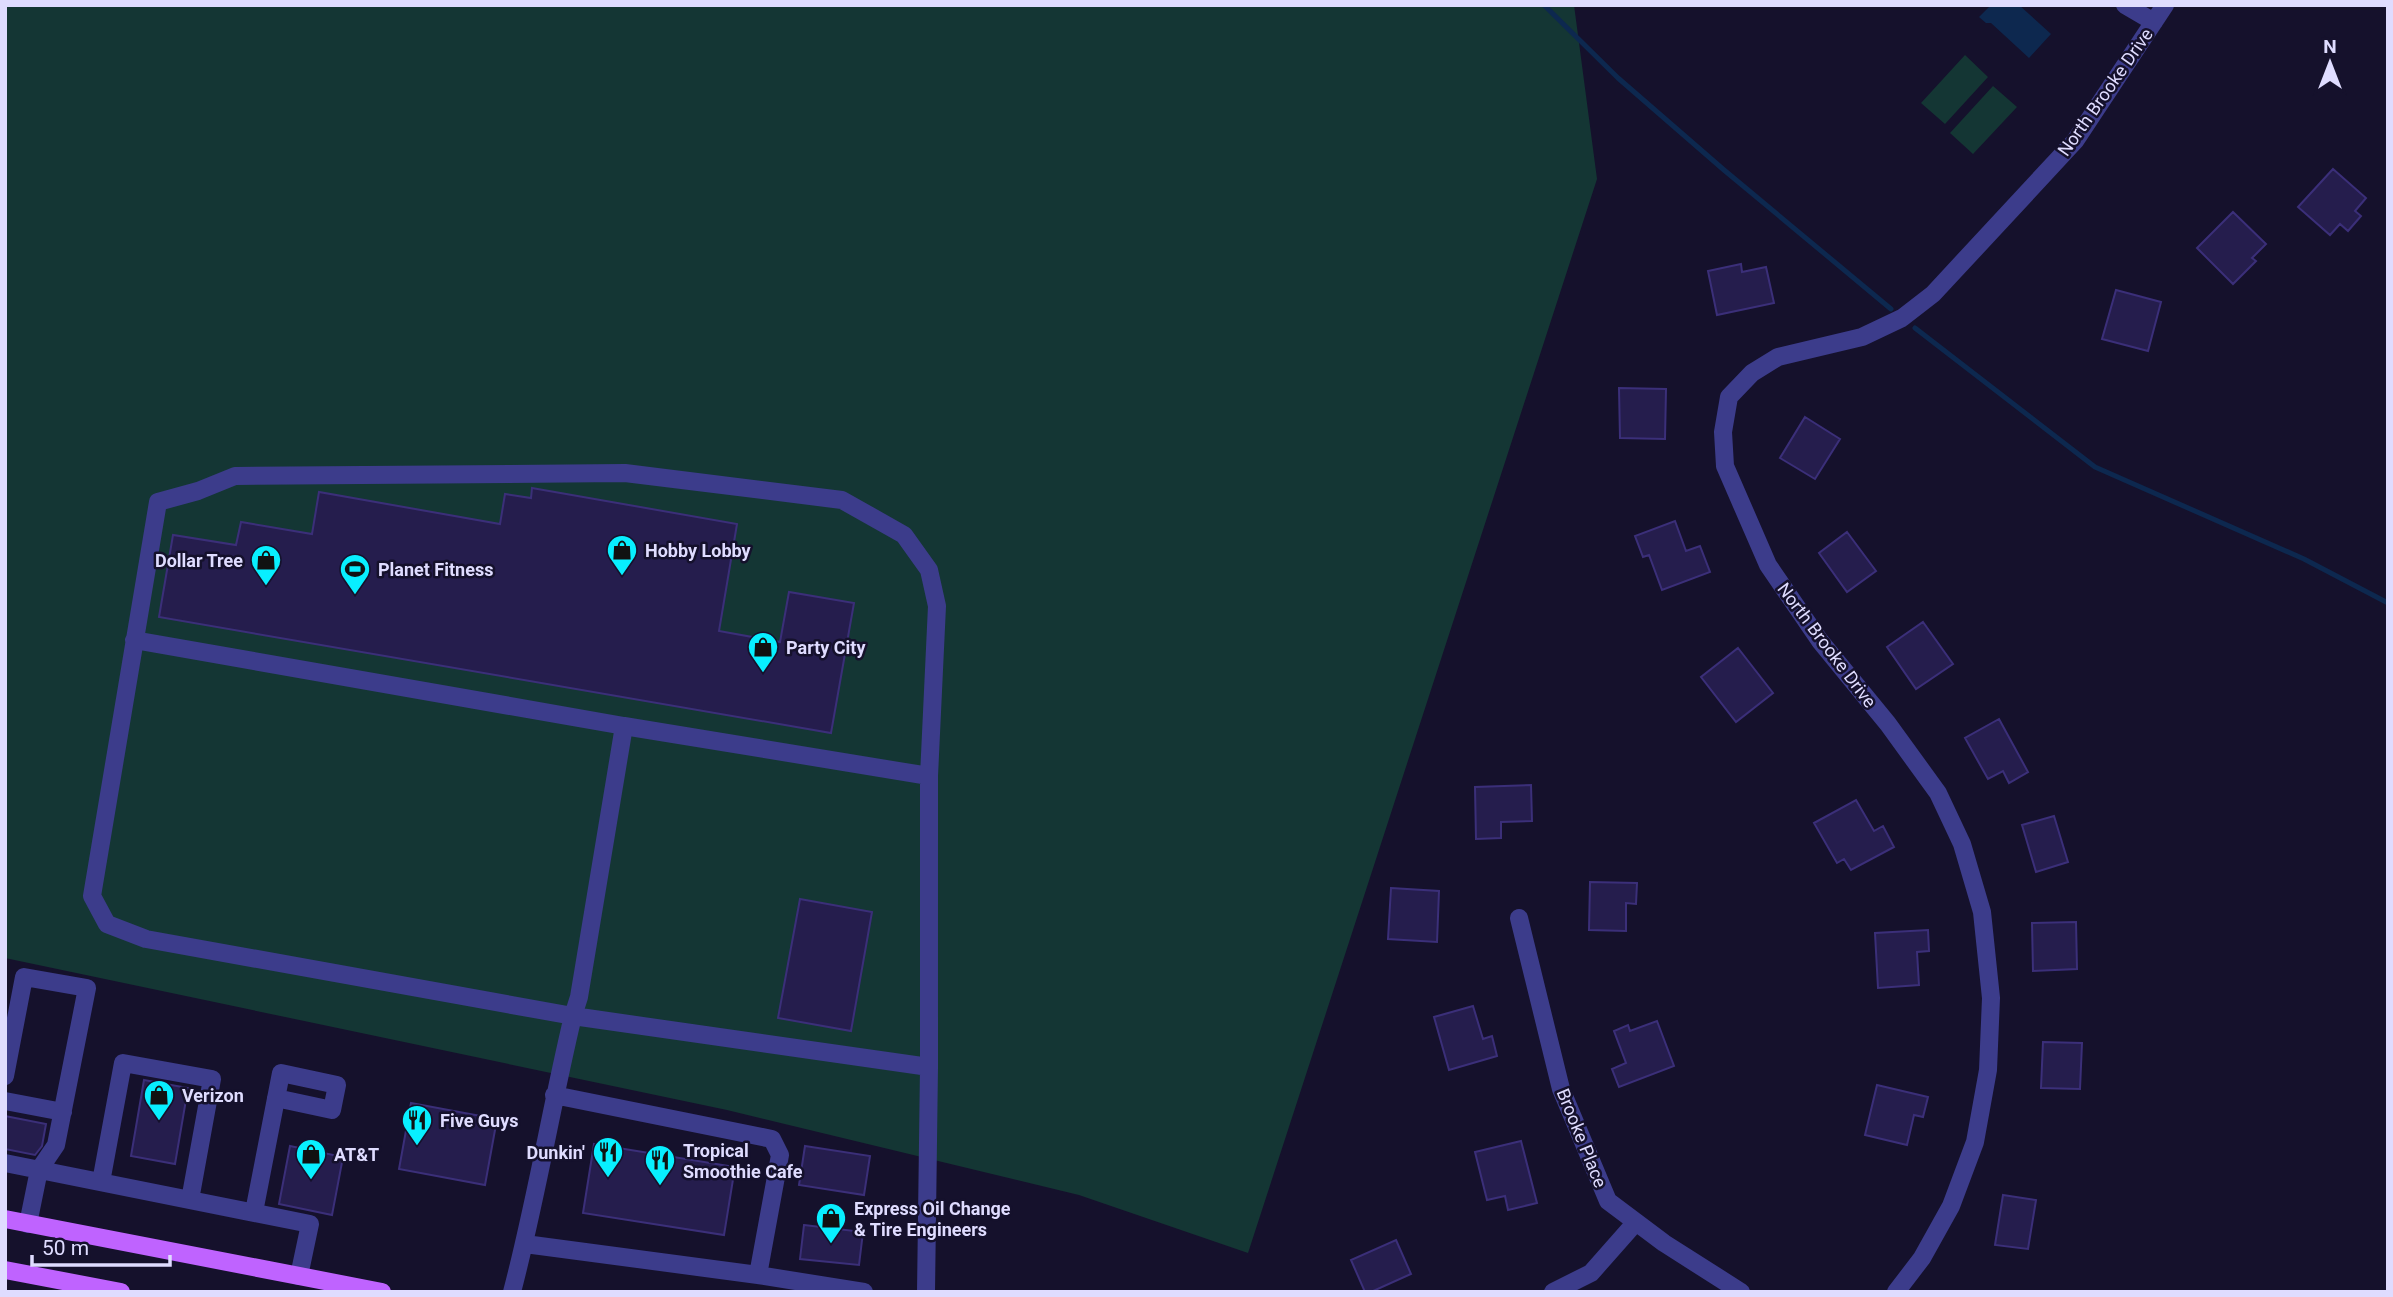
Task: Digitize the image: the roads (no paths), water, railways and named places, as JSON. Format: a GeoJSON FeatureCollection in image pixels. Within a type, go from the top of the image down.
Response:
{"type":"FeatureCollection","features":[{"type":"Feature","properties":{"kind":"main road"},"geometry":{"type":"LineString","coordinates":[[5,1219],[382,1292]]}},
{"type":"Feature","properties":{"kind":"main road"},"geometry":{"type":"LineString","coordinates":[[5,1270],[121,1292]]}},
{"type":"Feature","properties":{"kind":"street"},"geometry":{"type":"LineString","coordinates":[[2125,5],[2154,22]]}},
{"type":"Feature","properties":{"kind":"street","name":"North Brooke Drive"},"geometry":{"type":"LineString","coordinates":[[1896,1292],[1922,1258],[1951,1206],[1975,1142],[1988,1070],[1991,998],[1982,912],[1962,844],[1938,793],[1888,724],[1820,641],[1768,565],[1725,466],[1723,432],[1729,397],[1752,373],[1778,357],[1862,337],[1902,318],[1933,294],[2076,141],[2165,5]]}},
{"type":"Feature","properties":{"kind":"street"},"geometry":{"type":"LineString","coordinates":[[926,1292],[929,1067],[929,776],[937,606],[929,570],[904,535],[842,500],[625,473],[235,476],[198,491],[158,502],[92,896],[107,924],[146,939],[573,1017],[929,1067]]}},
{"type":"Feature","properties":{"kind":"street"},"geometry":{"type":"LineString","coordinates":[[134,640],[624,726],[929,776]]}},
{"type":"Feature","properties":{"kind":"street"},"geometry":{"type":"LineString","coordinates":[[512,1292],[525,1244],[554,1095],[579,997],[624,726]]}},
{"type":"Feature","properties":{"kind":"street","name":"Brooke Place"},"geometry":{"type":"LineString","coordinates":[[1519,918],[1561,1089],[1608,1201],[1664,1243],[1741,1292]]}},
{"type":"Feature","properties":{"kind":"street"},"geometry":{"type":"LineString","coordinates":[[5,1076],[24,977],[87,988],[56,1145],[39,1170],[29,1224]]}},
{"type":"Feature","properties":{"kind":"street"},"geometry":{"type":"LineString","coordinates":[[101,1182],[123,1063],[212,1079],[190,1199]]}},
{"type":"Feature","properties":{"kind":"street"},"geometry":{"type":"LineString","coordinates":[[554,1095],[772,1139],[780,1156],[758,1275]]}},
{"type":"Feature","properties":{"kind":"street"},"geometry":{"type":"LineString","coordinates":[[254,1212],[276,1098]]}},
{"type":"Feature","properties":{"kind":"street"},"geometry":{"type":"LineString","coordinates":[[5,1101],[62,1112]]}},
{"type":"Feature","properties":{"kind":"street"},"geometry":{"type":"LineString","coordinates":[[5,1163],[310,1224],[299,1276]]}},
{"type":"Feature","properties":{"kind":"street"},"geometry":{"type":"LineString","coordinates":[[1553,1292],[1591,1273],[1636,1222]]}},
{"type":"Feature","properties":{"kind":"street"},"geometry":{"type":"LineString","coordinates":[[525,1244],[864,1292]]}},
{"type":"Feature","properties":{"kind":"water"},"geometry":{"type":"Polygon","coordinates":[[[1991,5],[2019,5],[2051,34],[2029,58],[1991,23],[1986,23],[1979,17],[1991,5]]]}},
{"type":"Feature","properties":{"kind":"waterway"},"geometry":{"type":"LineString","coordinates":[[1544,5],[1618,78],[1891,309]]}},
{"type":"Feature","properties":{"kind":"waterway"},"geometry":{"type":"LineString","coordinates":[[1915,328],[2095,467],[2304,559],[2388,603]]}},
{"type":"Feature","properties":{"kind":"place","name":"Hobby Lobby"},"geometry":{"type":"Point","coordinates":[622,577]}},
{"type":"Feature","properties":{"kind":"place","name":"Dollar Tree"},"geometry":{"type":"Point","coordinates":[266,587]}},
{"type":"Feature","properties":{"kind":"place","name":"Planet Fitness"},"geometry":{"type":"Point","coordinates":[355,596]}},
{"type":"Feature","properties":{"kind":"place","name":"Party City"},"geometry":{"type":"Point","coordinates":[763,674]}},
{"type":"Feature","properties":{"kind":"place","name":"Verizon"},"geometry":{"type":"Point","coordinates":[159,1122]}},
{"type":"Feature","properties":{"kind":"place","name":"Five Guys"},"geometry":{"type":"Point","coordinates":[417,1147]}},
{"type":"Feature","properties":{"kind":"place","name":"Dunkin'"},"geometry":{"type":"Point","coordinates":[608,1179]}},
{"type":"Feature","properties":{"kind":"place","name":"AT&T"},"geometry":{"type":"Point","coordinates":[311,1181]}},
{"type":"Feature","properties":{"kind":"place","name":"Tropical Smoothie Cafe"},"geometry":{"type":"Point","coordinates":[660,1187]}},
{"type":"Feature","properties":{"kind":"place","name":"Express Oil Change & Tire Engineers"},"geometry":{"type":"Point","coordinates":[831,1245]}}]}
